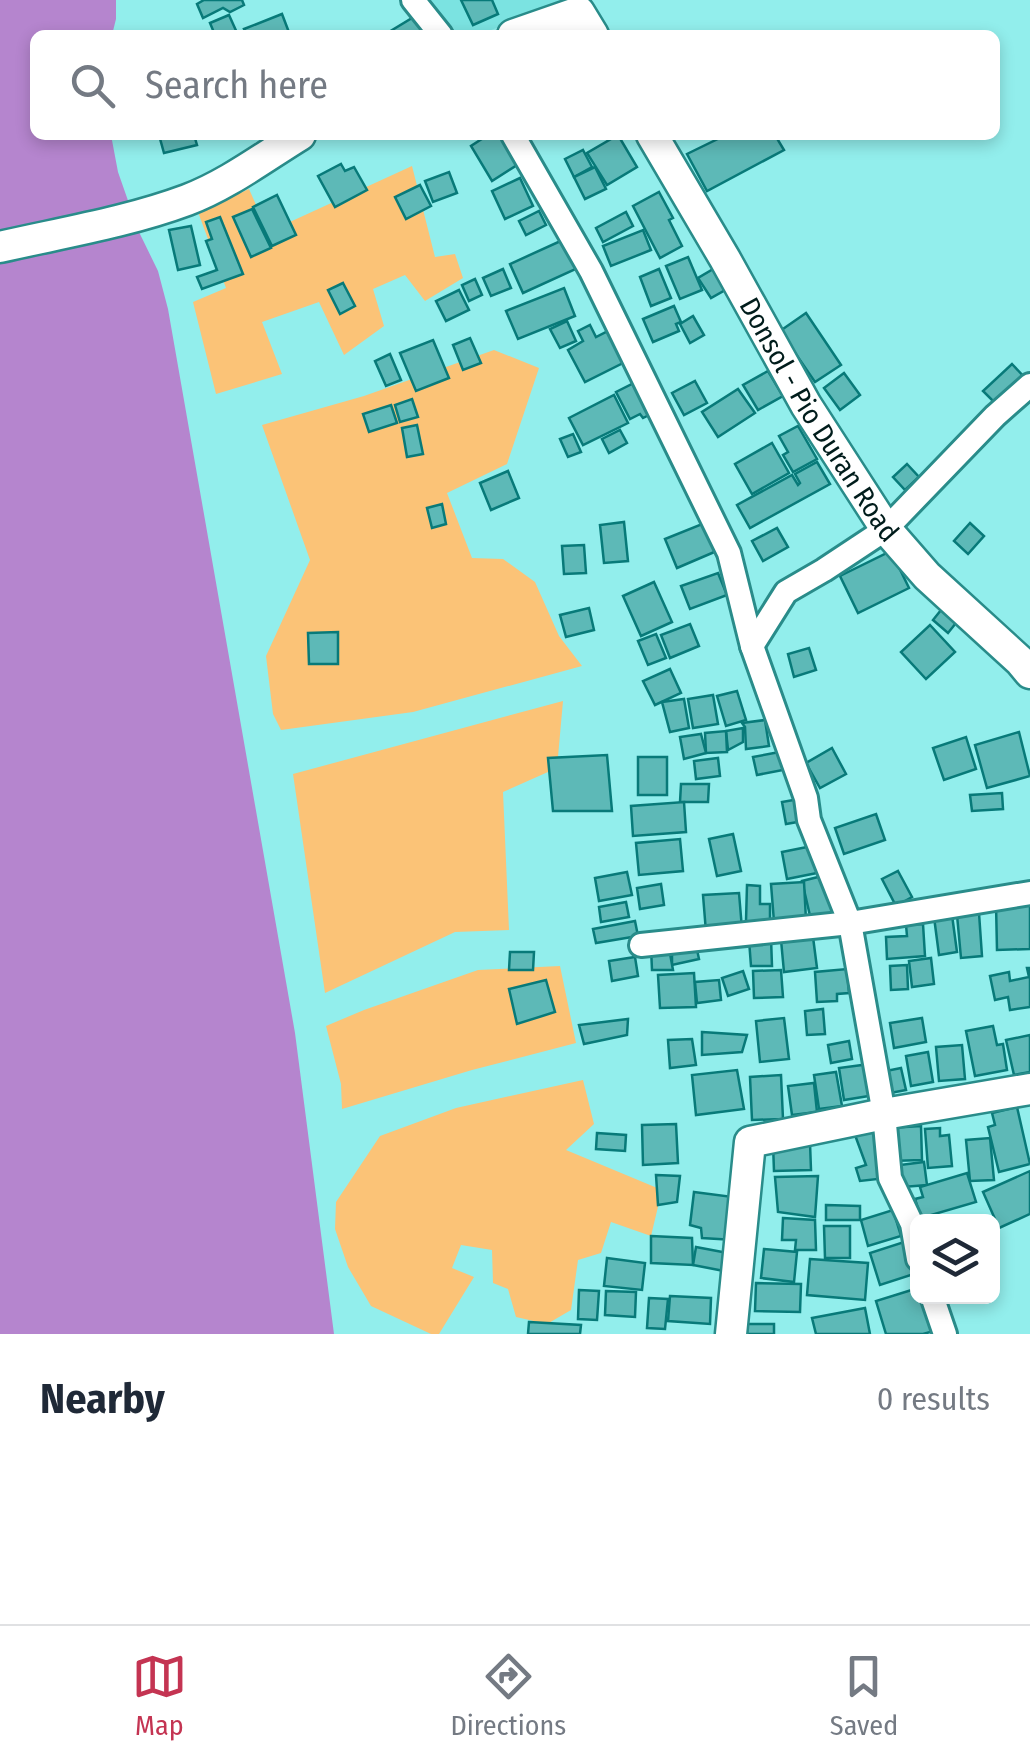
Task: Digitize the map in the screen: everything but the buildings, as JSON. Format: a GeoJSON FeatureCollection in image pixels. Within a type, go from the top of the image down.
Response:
{"type":"FeatureCollection","features":[{"type":"Feature","properties":{"kind":"main road"},"geometry":{"type":"LineString","coordinates":[[527,30],[579,12],[590,30]]}},
{"type":"Feature","properties":{"kind":"main road"},"geometry":{"type":"LineString","coordinates":[[0,247],[189,200],[292,140]]}},
{"type":"Feature","properties":{"kind":"main road","name":"Donsol - Pio Duran Road"},"geometry":{"type":"LineString","coordinates":[[655,140],[806,405],[886,529],[927,576],[1030,673]]}},
{"type":"Feature","properties":{"kind":"main road"},"geometry":{"type":"LineString","coordinates":[[732,1334],[750,1142],[884,1114],[1030,1090]]}},
{"type":"Feature","properties":{"kind":"street"},"geometry":{"type":"LineString","coordinates":[[414,0],[437,30]]}},
{"type":"Feature","properties":{"kind":"street"},"geometry":{"type":"LineString","coordinates":[[516,140],[591,270],[729,553],[752,646],[806,798],[810,820],[850,924],[884,1114],[890,1178],[910,1220]]}},
{"type":"Feature","properties":{"kind":"street"},"geometry":{"type":"LineString","coordinates":[[752,646],[786,592],[886,529],[1030,385]]}},
{"type":"Feature","properties":{"kind":"street"},"geometry":{"type":"LineString","coordinates":[[641,944],[850,924],[1030,893]]}},
{"type":"Feature","properties":{"kind":"street"},"geometry":{"type":"LineString","coordinates":[[935,1304],[945,1334]]}},
{"type":"Feature","properties":{"kind":"shaded area"},"geometry":{"type":"Polygon","coordinates":[[[0,0],[116,0],[113,30],[30,30],[30,140],[112,140],[118,172],[139,232],[158,271],[168,309],[295,1033],[334,1334],[0,1334],[0,0]]]}},
{"type":"Feature","properties":{"kind":"shaded area"},"geometry":{"type":"Polygon","coordinates":[[[425,0],[566,0],[491,30],[446,30],[425,0]]]}},
{"type":"Feature","properties":{"kind":"shaded area"},"geometry":{"type":"Polygon","coordinates":[[[412,166],[435,257],[455,254],[463,278],[425,301],[405,275],[373,289],[384,326],[344,355],[319,302],[262,322],[282,374],[216,394],[193,302],[226,288],[198,212],[249,189],[268,232],[412,166]]]}},
{"type":"Feature","properties":{"kind":"shaded area"},"geometry":{"type":"Polygon","coordinates":[[[494,350],[539,368],[507,464],[447,493],[472,558],[503,559],[535,582],[559,636],[582,666],[413,712],[281,730],[273,714],[266,656],[310,560],[262,425],[364,396],[494,350]]]}},
{"type":"Feature","properties":{"kind":"shaded area"},"geometry":{"type":"Polygon","coordinates":[[[563,701],[557,768],[503,792],[509,930],[455,932],[325,993],[293,774],[563,701]]]}},
{"type":"Feature","properties":{"kind":"shaded area"},"geometry":{"type":"Polygon","coordinates":[[[560,966],[576,1043],[342,1109],[341,1084],[326,1026],[478,970],[560,966]]]}},
{"type":"Feature","properties":{"kind":"shaded area"},"geometry":{"type":"Polygon","coordinates":[[[583,1080],[594,1124],[566,1150],[662,1190],[651,1236],[611,1222],[601,1253],[578,1260],[571,1310],[547,1324],[516,1317],[508,1289],[493,1283],[492,1250],[461,1245],[452,1268],[474,1277],[439,1334],[431,1334],[371,1306],[348,1267],[335,1229],[336,1202],[380,1136],[456,1108],[583,1080]]]}}]}
